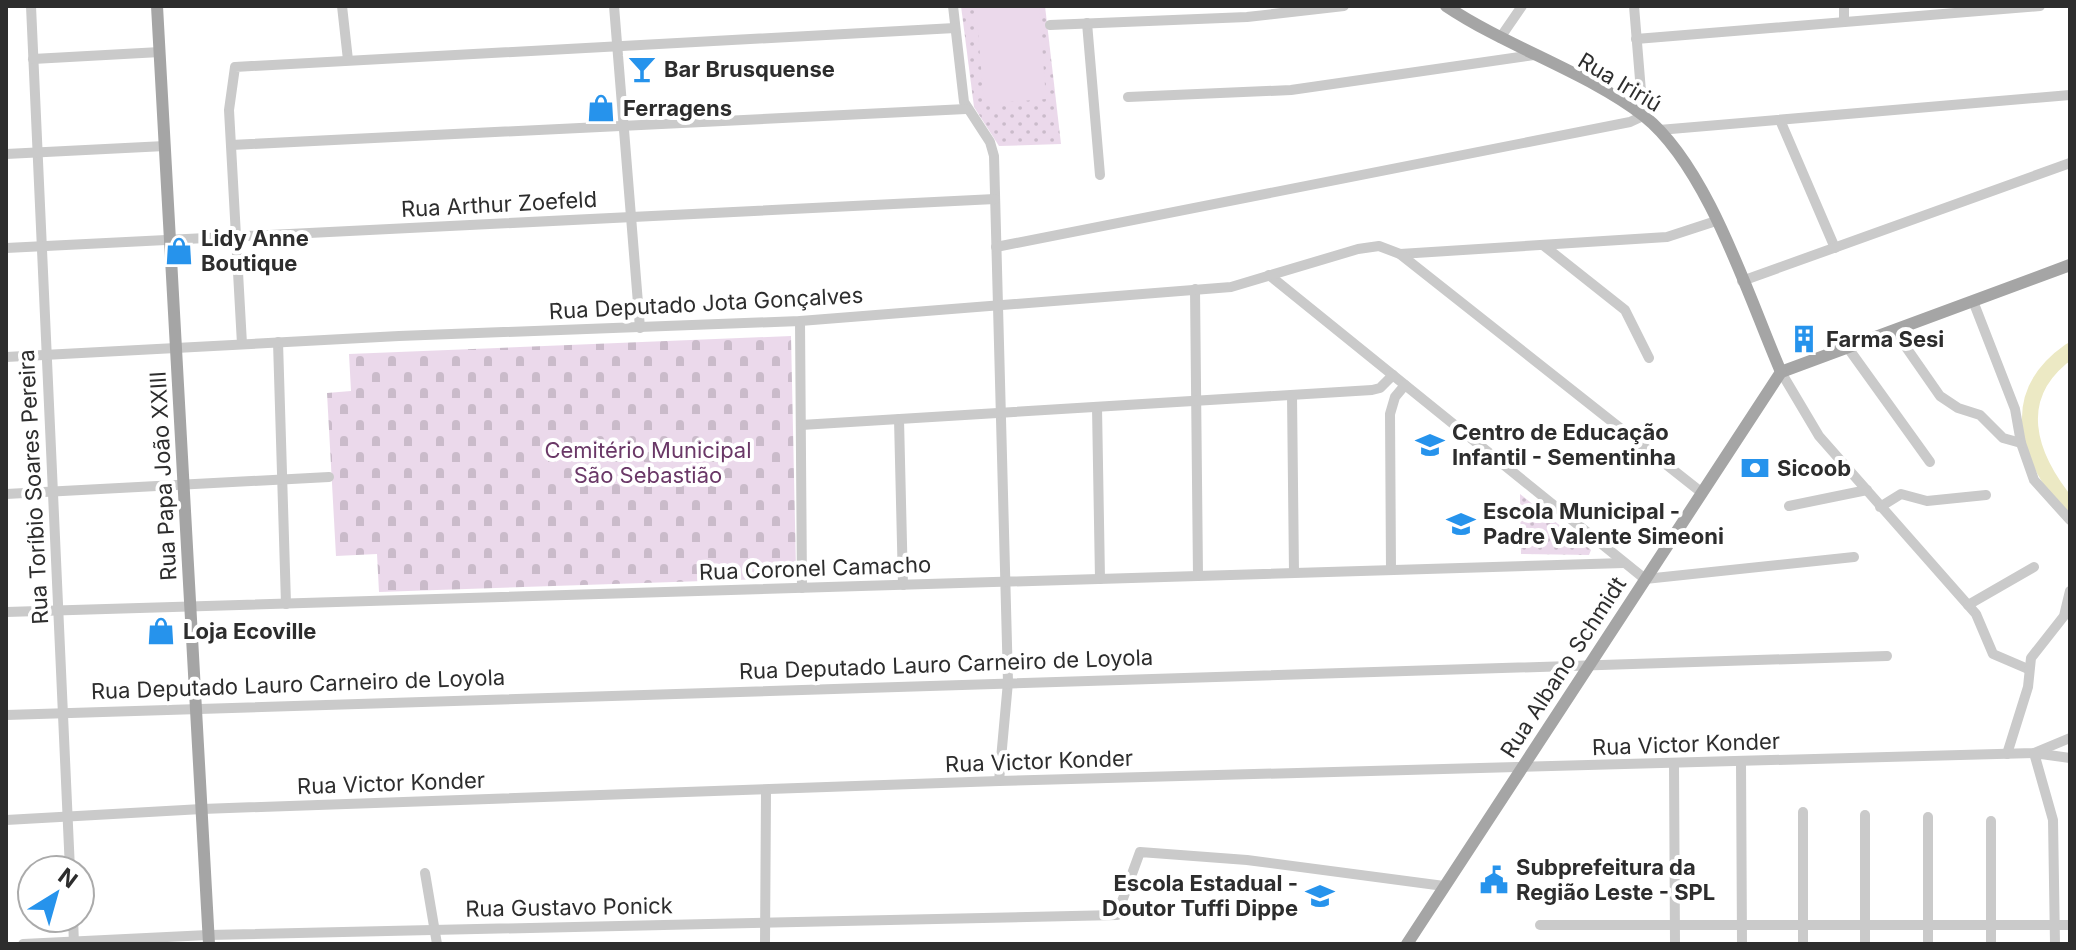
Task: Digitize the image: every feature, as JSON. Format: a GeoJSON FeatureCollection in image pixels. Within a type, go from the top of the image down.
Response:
{"type":"FeatureCollection","features":[{"type":"Feature","properties":{"kind":"main road","name":"Rua Papa João XXIII"},"geometry":{"type":"LineString","coordinates":[[157,6],[209,940]]}},
{"type":"Feature","properties":{"kind":"main road","name":"Rua Iririú"},"geometry":{"type":"LineString","coordinates":[[1446,6],[1643,116],[1659,130],[1695,177],[1781,372]]}},
{"type":"Feature","properties":{"kind":"main road"},"geometry":{"type":"LineString","coordinates":[[1781,372],[2070,265]]}},
{"type":"Feature","properties":{"kind":"main road","name":"Rua Albano Schmidt"},"geometry":{"type":"LineString","coordinates":[[1407,944],[1781,372]]}},
{"type":"Feature","properties":{"kind":"street","name":"Rua Toríbio Soares Pereira"},"geometry":{"type":"LineString","coordinates":[[31,6],[69,854]]}},
{"type":"Feature","properties":{"kind":"street"},"geometry":{"type":"LineString","coordinates":[[342,6],[348,60]]}},
{"type":"Feature","properties":{"kind":"street"},"geometry":{"type":"LineString","coordinates":[[614,6],[640,328]]}},
{"type":"Feature","properties":{"kind":"street"},"geometry":{"type":"LineString","coordinates":[[953,6],[966,109],[993,149],[1008,682],[999,781]]}},
{"type":"Feature","properties":{"kind":"street"},"geometry":{"type":"LineString","coordinates":[[1050,25],[1247,17],[1344,6]]}},
{"type":"Feature","properties":{"kind":"street"},"geometry":{"type":"LineString","coordinates":[[1500,38],[1522,6]]}},
{"type":"Feature","properties":{"kind":"street"},"geometry":{"type":"LineString","coordinates":[[996,247],[1621,125],[1643,116],[1634,6]]}},
{"type":"Feature","properties":{"kind":"street"},"geometry":{"type":"LineString","coordinates":[[1844,6],[1844,22]]}},
{"type":"Feature","properties":{"kind":"street"},"geometry":{"type":"LineString","coordinates":[[1636,39],[1966,9],[2040,6]]}},
{"type":"Feature","properties":{"kind":"street"},"geometry":{"type":"LineString","coordinates":[[1087,23],[1100,175]]}},
{"type":"Feature","properties":{"kind":"street"},"geometry":{"type":"LineString","coordinates":[[242,344],[229,96],[235,67],[955,28]]}},
{"type":"Feature","properties":{"kind":"street"},"geometry":{"type":"LineString","coordinates":[[33,59],[160,52]]}},
{"type":"Feature","properties":{"kind":"street"},"geometry":{"type":"LineString","coordinates":[[1128,97],[1291,90],[1534,55]]}},
{"type":"Feature","properties":{"kind":"street"},"geometry":{"type":"LineString","coordinates":[[1659,130],[2070,95]]}},
{"type":"Feature","properties":{"kind":"street"},"geometry":{"type":"LineString","coordinates":[[231,145],[966,109]]}},
{"type":"Feature","properties":{"kind":"street"},"geometry":{"type":"LineString","coordinates":[[1780,120],[1835,248]]}},
{"type":"Feature","properties":{"kind":"street"},"geometry":{"type":"LineString","coordinates":[[6,154],[165,146]]}},
{"type":"Feature","properties":{"kind":"street"},"geometry":{"type":"LineString","coordinates":[[1742,281],[2070,163]]}},
{"type":"Feature","properties":{"kind":"street","name":"Rua Arthur Zoefeld"},"geometry":{"type":"LineString","coordinates":[[6,248],[995,199]]}},
{"type":"Feature","properties":{"kind":"street","name":"Rua Deputado Jota Gonçalves"},"geometry":{"type":"LineString","coordinates":[[6,357],[278,342],[800,321],[1231,287],[1370,247],[1388,248],[1400,254],[1667,237],[1716,221]]}},
{"type":"Feature","properties":{"kind":"street"},"geometry":{"type":"LineString","coordinates":[[1543,245],[1625,310],[1649,358]]}},
{"type":"Feature","properties":{"kind":"street"},"geometry":{"type":"LineString","coordinates":[[1400,254],[1701,492]]}},
{"type":"Feature","properties":{"kind":"street"},"geometry":{"type":"LineString","coordinates":[[1269,275],[1645,579],[1854,557]]}},
{"type":"Feature","properties":{"kind":"street"},"geometry":{"type":"LineString","coordinates":[[1195,289],[1198,576]]}},
{"type":"Feature","properties":{"kind":"street"},"geometry":{"type":"LineString","coordinates":[[1973,301],[2015,409],[2021,443],[2039,490],[2070,520]]}},
{"type":"Feature","properties":{"kind":"street"},"geometry":{"type":"LineString","coordinates":[[800,321],[802,588]]}},
{"type":"Feature","properties":{"kind":"street"},"geometry":{"type":"LineString","coordinates":[[1894,330],[1940,396],[1980,415],[2003,438],[2021,443]]}},
{"type":"Feature","properties":{"kind":"street"},"geometry":{"type":"LineString","coordinates":[[278,342],[286,604]]}},
{"type":"Feature","properties":{"kind":"street"},"geometry":{"type":"LineString","coordinates":[[1848,348],[1930,462]]}},
{"type":"Feature","properties":{"kind":"street"},"geometry":{"type":"LineString","coordinates":[[1781,372],[1809,424],[1968,605],[1980,622],[1993,654],[2005,662],[2028,669]]}},
{"type":"Feature","properties":{"kind":"street"},"geometry":{"type":"LineString","coordinates":[[801,425],[1372,390],[1380,388],[1393,375]]}},
{"type":"Feature","properties":{"kind":"street"},"geometry":{"type":"LineString","coordinates":[[1391,570],[1390,414],[1395,397],[1405,385]]}},
{"type":"Feature","properties":{"kind":"street"},"geometry":{"type":"LineString","coordinates":[[1292,395],[1294,573]]}},
{"type":"Feature","properties":{"kind":"street"},"geometry":{"type":"LineString","coordinates":[[1097,407],[1100,579]]}},
{"type":"Feature","properties":{"kind":"street"},"geometry":{"type":"LineString","coordinates":[[899,419],[903,585]]}},
{"type":"Feature","properties":{"kind":"street"},"geometry":{"type":"LineString","coordinates":[[6,494],[329,477]]}},
{"type":"Feature","properties":{"kind":"street"},"geometry":{"type":"LineString","coordinates":[[1789,506],[1867,490]]}},
{"type":"Feature","properties":{"kind":"street"},"geometry":{"type":"LineString","coordinates":[[1880,507],[1901,494],[1927,501],[1986,495]]}},
{"type":"Feature","properties":{"kind":"street","name":"Rua Coronel Camacho"},"geometry":{"type":"LineString","coordinates":[[6,612],[1624,563]]}},
{"type":"Feature","properties":{"kind":"street"},"geometry":{"type":"LineString","coordinates":[[1968,605],[2034,567]]}},
{"type":"Feature","properties":{"kind":"street"},"geometry":{"type":"LineString","coordinates":[[2007,754],[2028,687],[2028,669],[2034,652],[2064,616],[2070,591]]}},
{"type":"Feature","properties":{"kind":"street","name":"Rua Deputado Lauro Carneiro de Loyola"},"geometry":{"type":"LineString","coordinates":[[6,715],[1887,656]]}},
{"type":"Feature","properties":{"kind":"street","name":"Rua Victor Konder"},"geometry":{"type":"LineString","coordinates":[[6,820],[202,809],[766,792],[999,781],[2034,753],[2070,738]]}},
{"type":"Feature","properties":{"kind":"street"},"geometry":{"type":"LineString","coordinates":[[2055,944],[2053,820],[2034,753],[2070,758]]}},
{"type":"Feature","properties":{"kind":"street"},"geometry":{"type":"LineString","coordinates":[[1741,762],[1742,944]]}},
{"type":"Feature","properties":{"kind":"street"},"geometry":{"type":"LineString","coordinates":[[1674,764],[1675,944]]}},
{"type":"Feature","properties":{"kind":"street"},"geometry":{"type":"LineString","coordinates":[[765,944],[766,792]]}},
{"type":"Feature","properties":{"kind":"street"},"geometry":{"type":"LineString","coordinates":[[1803,812],[1803,944]]}},
{"type":"Feature","properties":{"kind":"street"},"geometry":{"type":"LineString","coordinates":[[1865,815],[1865,944]]}},
{"type":"Feature","properties":{"kind":"street"},"geometry":{"type":"LineString","coordinates":[[1928,817],[1928,944]]}},
{"type":"Feature","properties":{"kind":"street"},"geometry":{"type":"LineString","coordinates":[[1991,821],[1991,944]]}},
{"type":"Feature","properties":{"kind":"street","name":"Rua Gustavo Ponick"},"geometry":{"type":"LineString","coordinates":[[23,944],[435,930],[1117,915],[1140,852],[1247,860],[1444,886]]}},
{"type":"Feature","properties":{"kind":"street"},"geometry":{"type":"LineString","coordinates":[[425,873],[437,944]]}},
{"type":"Feature","properties":{"kind":"street"},"geometry":{"type":"LineString","coordinates":[[1540,925],[2070,925]]}},
{"type":"Feature","properties":{"kind":"green space"},"geometry":{"type":"Polygon","coordinates":[[[961,6],[1045,6],[1061,144],[999,146],[974,107],[961,6]]]}},
{"type":"Feature","properties":{"kind":"green space"},"geometry":{"type":"Polygon","coordinates":[[[976,6],[1039,6],[1046,99],[984,104],[976,6]]]}},
{"type":"Feature","properties":{"kind":"green space","name":"Cemitério Municipal São Sebastião"},"geometry":{"type":"Polygon","coordinates":[[[791,336],[796,570],[791,578],[379,592],[377,554],[336,556],[327,393],[351,391],[349,354],[791,336]]]}},
{"type":"Feature","properties":{"kind":"green space"},"geometry":{"type":"Polygon","coordinates":[[[1520,494],[1591,550],[1589,555],[1521,554],[1520,494]]]}},
{"type":"Feature","properties":{"kind":"waterway"},"geometry":{"type":"LineString","coordinates":[[2070,351],[2050,368],[2037,387],[2031,406],[2030,426],[2034,447],[2043,467],[2070,507]]}},
{"type":"Feature","properties":{"kind":"place","name":"Bar Brusquense"},"geometry":{"type":"Point","coordinates":[642,69]}},
{"type":"Feature","properties":{"kind":"place","name":"Ferragens"},"geometry":{"type":"Point","coordinates":[601,108]}},
{"type":"Feature","properties":{"kind":"place","name":"Lidy Anne Boutique"},"geometry":{"type":"Point","coordinates":[179,251]}},
{"type":"Feature","properties":{"kind":"place","name":"Farma Sesi"},"geometry":{"type":"Point","coordinates":[1804,339]}},
{"type":"Feature","properties":{"kind":"place","name":"Centro de Educação Infantil - Sementinha"},"geometry":{"type":"Point","coordinates":[1430,445]}},
{"type":"Feature","properties":{"kind":"place","name":"Sicoob"},"geometry":{"type":"Point","coordinates":[1755,468]}},
{"type":"Feature","properties":{"kind":"place","name":"Escola Municipal - Padre Valente Simeoni"},"geometry":{"type":"Point","coordinates":[1461,524]}},
{"type":"Feature","properties":{"kind":"place","name":"Loja Ecoville"},"geometry":{"type":"Point","coordinates":[161,631]}},
{"type":"Feature","properties":{"kind":"place","name":"Subprefeitura da Região Leste - SPL"},"geometry":{"type":"Point","coordinates":[1494,880]}},
{"type":"Feature","properties":{"kind":"place","name":"Escola Estadual - Doutor Tuffi Dippe"},"geometry":{"type":"Point","coordinates":[1320,896]}}]}
